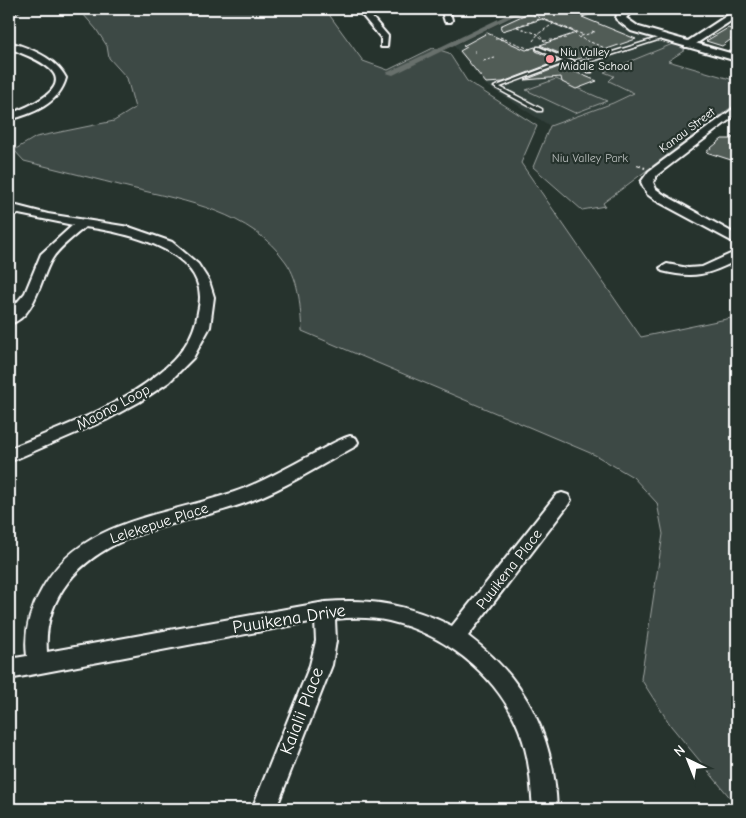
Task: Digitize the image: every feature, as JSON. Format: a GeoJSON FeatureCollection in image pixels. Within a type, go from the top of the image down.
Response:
{"type":"FeatureCollection","features":[{"type":"Feature","properties":{"kind":"street"},"geometry":{"type":"LineString","coordinates":[[9,13],[17,9]]}},
{"type":"Feature","properties":{"kind":"street"},"geometry":{"type":"LineString","coordinates":[[361,9],[385,38],[384,45]]}},
{"type":"Feature","properties":{"kind":"street"},"geometry":{"type":"LineString","coordinates":[[445,9],[448,20]]}},
{"type":"Feature","properties":{"kind":"street"},"geometry":{"type":"LineString","coordinates":[[629,9],[621,15],[624,23],[638,30],[737,58]]}},
{"type":"Feature","properties":{"kind":"street"},"geometry":{"type":"LineString","coordinates":[[688,45],[737,14]]}},
{"type":"Feature","properties":{"kind":"street"},"geometry":{"type":"LineString","coordinates":[[9,44],[51,64],[58,71],[61,78],[56,90],[47,99],[9,117]]}},
{"type":"Feature","properties":{"kind":"street","name":"Kanau Street"},"geometry":{"type":"LineString","coordinates":[[649,171],[737,109]]}},
{"type":"Feature","properties":{"kind":"street"},"geometry":{"type":"LineString","coordinates":[[649,171],[647,182],[653,193],[737,240]]}},
{"type":"Feature","properties":{"kind":"street","name":"Maono Loop"},"geometry":{"type":"LineString","coordinates":[[9,208],[44,217],[121,230],[147,237],[169,247],[187,260],[200,276],[207,304],[199,337],[183,359],[159,382],[111,411],[9,456]]}},
{"type":"Feature","properties":{"kind":"street"},"geometry":{"type":"LineString","coordinates":[[9,320],[32,293],[46,257],[82,223]]}},
{"type":"Feature","properties":{"kind":"street"},"geometry":{"type":"LineString","coordinates":[[667,268],[698,273],[711,269],[737,255]]}},
{"type":"Feature","properties":{"kind":"street","name":"Lelekepue Place"},"geometry":{"type":"LineString","coordinates":[[38,664],[36,631],[43,605],[57,581],[88,550],[126,530],[225,502],[255,491],[350,442]]}},
{"type":"Feature","properties":{"kind":"street","name":"Puuikena Place"},"geometry":{"type":"LineString","coordinates":[[455,638],[562,500]]}},
{"type":"Feature","properties":{"kind":"street","name":"Puuikena Drive"},"geometry":{"type":"LineString","coordinates":[[9,669],[325,611],[367,609],[388,612],[428,624],[455,638],[496,672],[520,706],[530,726],[539,754],[545,791],[545,809]]}},
{"type":"Feature","properties":{"kind":"street","name":"Kaialii Place"},"geometry":{"type":"LineString","coordinates":[[264,809],[321,666],[326,641],[325,611]]}},
{"type":"Feature","properties":{"kind":"lane"},"geometry":{"type":"LineString","coordinates":[[576,65],[662,38]]}},
{"type":"Feature","properties":{"kind":"lane"},"geometry":{"type":"LineString","coordinates":[[538,48],[590,71]]}},
{"type":"Feature","properties":{"kind":"lane"},"geometry":{"type":"LineString","coordinates":[[540,110],[496,86],[566,61]]}},
{"type":"Feature","properties":{"kind":"path"},"geometry":{"type":"LineString","coordinates":[[528,13],[584,35]]}},
{"type":"Feature","properties":{"kind":"path"},"geometry":{"type":"LineString","coordinates":[[542,18],[517,26],[538,34],[546,45]]}},
{"type":"Feature","properties":{"kind":"path"},"geometry":{"type":"LineString","coordinates":[[525,48],[532,44],[538,34],[555,23]]}},
{"type":"Feature","properties":{"kind":"path"},"geometry":{"type":"LineString","coordinates":[[592,31],[595,32],[578,37],[605,48],[611,46]]}},
{"type":"Feature","properties":{"kind":"path"},"geometry":{"type":"LineString","coordinates":[[544,40],[566,38]]}},
{"type":"Feature","properties":{"kind":"path"},"geometry":{"type":"LineString","coordinates":[[495,39],[509,40]]}},
{"type":"Feature","properties":{"kind":"path"},"geometry":{"type":"LineString","coordinates":[[483,61],[495,58]]}},
{"type":"Feature","properties":{"kind":"path"},"geometry":{"type":"LineString","coordinates":[[637,165],[649,171]]}},
{"type":"Feature","properties":{"kind":"shaded area","name":"Niu Valley Middle School"},"geometry":{"type":"Polygon","coordinates":[[[529,9],[621,9],[616,14],[619,24],[633,32],[675,43],[605,72],[615,77],[610,81],[635,92],[613,103],[550,126],[486,85],[454,46],[529,9]]]}},
{"type":"Feature","properties":{"kind":"green space"},"geometry":{"type":"Polygon","coordinates":[[[73,9],[325,9],[363,61],[388,70],[433,48],[449,53],[467,81],[537,126],[521,163],[641,337],[731,318],[737,323],[737,806],[671,726],[641,679],[663,534],[657,503],[633,477],[595,455],[302,331],[297,286],[291,270],[272,245],[255,231],[236,220],[216,211],[174,198],[24,161],[14,150],[36,137],[114,121],[135,108],[127,78],[109,58],[107,46],[83,14],[73,9]]]}},
{"type":"Feature","properties":{"kind":"green space","name":"Niu Valley Park"},"geometry":{"type":"Polygon","coordinates":[[[675,43],[685,50],[668,61],[737,81],[737,103],[603,203],[605,206],[582,210],[533,167],[550,126],[613,103],[634,93],[609,81],[614,76],[604,72],[675,43]]]}},
{"type":"Feature","properties":{"kind":"green space"},"geometry":{"type":"Polygon","coordinates":[[[556,79],[607,101],[575,113],[526,90],[556,79]]]}},
{"type":"Feature","properties":{"kind":"building"},"geometry":{"type":"Polygon","coordinates":[[[537,9],[599,9],[599,11],[582,17],[636,39],[575,60],[540,45],[576,33],[542,19],[502,31],[500,26],[537,9]]]}},
{"type":"Feature","properties":{"kind":"building"},"geometry":{"type":"Polygon","coordinates":[[[728,28],[737,31],[737,35],[722,46],[706,41],[728,28]]]}},
{"type":"Feature","properties":{"kind":"building"},"geometry":{"type":"Polygon","coordinates":[[[487,33],[526,50],[535,47],[536,51],[558,61],[503,82],[486,83],[460,51],[467,47],[463,46],[487,33]]]}},
{"type":"Feature","properties":{"kind":"building"},"geometry":{"type":"Polygon","coordinates":[[[561,66],[597,81],[576,89],[562,82],[561,77],[525,80],[561,66]]]}},
{"type":"Feature","properties":{"kind":"building"},"geometry":{"type":"Polygon","coordinates":[[[737,134],[737,154],[731,160],[706,152],[722,139],[731,139],[737,134]]]}},
{"type":"Feature","properties":{"kind":"waterway"},"geometry":{"type":"LineString","coordinates":[[390,73],[524,9]]}},
{"type":"Feature","properties":{"kind":"place","name":"Niu Valley Middle School"},"geometry":{"type":"Point","coordinates":[550,59]}}]}
